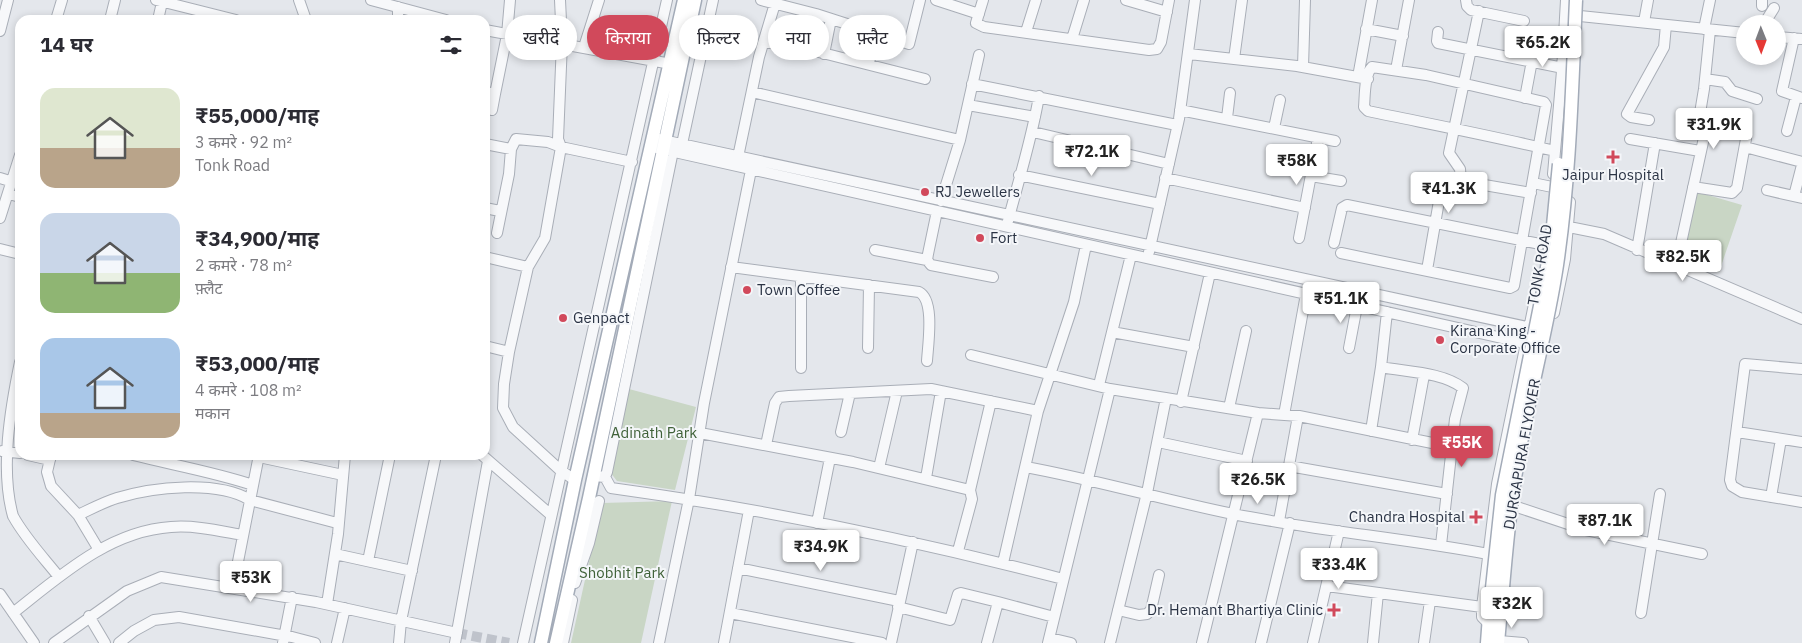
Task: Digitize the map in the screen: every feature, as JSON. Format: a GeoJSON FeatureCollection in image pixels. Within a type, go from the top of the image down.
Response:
{"type":"FeatureCollection","features":[{"type":"Feature","properties":{"kind":"main road"},"geometry":{"type":"LineString","coordinates":[[542,643],[575,480],[666,145],[670,64],[684,0]]}},
{"type":"Feature","properties":{"kind":"main road"},"geometry":{"type":"LineString","coordinates":[[556,643],[599,476],[695,0]]}},
{"type":"Feature","properties":{"kind":"main road","name":"DURGAPURA FLYOVER"},"geometry":{"type":"LineString","coordinates":[[1495,642],[1490,617],[1502,495],[1552,236],[1564,111],[1567,0]]}},
{"type":"Feature","properties":{"kind":"main road","name":"DURGAPURA FLYOVER"},"geometry":{"type":"LineString","coordinates":[[1490,617],[1509,520],[1516,466],[1557,266],[1571,120],[1576,0]]}},
{"type":"Feature","properties":{"kind":"street"},"geometry":{"type":"LineString","coordinates":[[0,31],[8,0]]}},
{"type":"Feature","properties":{"kind":"street"},"geometry":{"type":"LineString","coordinates":[[58,15],[62,0]]}},
{"type":"Feature","properties":{"kind":"street"},"geometry":{"type":"LineString","coordinates":[[111,15],[115,0]]}},
{"type":"Feature","properties":{"kind":"street"},"geometry":{"type":"LineString","coordinates":[[299,0],[304,15]]}},
{"type":"Feature","properties":{"kind":"street"},"geometry":{"type":"LineString","coordinates":[[370,0],[405,6],[431,15]]}},
{"type":"Feature","properties":{"kind":"street"},"geometry":{"type":"LineString","coordinates":[[509,15],[510,0]]}},
{"type":"Feature","properties":{"kind":"street"},"geometry":{"type":"LineString","coordinates":[[560,0],[561,15]]}},
{"type":"Feature","properties":{"kind":"street"},"geometry":{"type":"LineString","coordinates":[[584,46],[599,0]]}},
{"type":"Feature","properties":{"kind":"street"},"geometry":{"type":"LineString","coordinates":[[523,643],[560,470],[632,162],[667,0]]}},
{"type":"Feature","properties":{"kind":"street"},"geometry":{"type":"LineString","coordinates":[[666,145],[713,0]]}},
{"type":"Feature","properties":{"kind":"street"},"geometry":{"type":"LineString","coordinates":[[761,0],[776,2],[839,22]]}},
{"type":"Feature","properties":{"kind":"street"},"geometry":{"type":"LineString","coordinates":[[906,43],[908,44],[920,0]]}},
{"type":"Feature","properties":{"kind":"street"},"geometry":{"type":"LineString","coordinates":[[936,0],[978,14]]}},
{"type":"Feature","properties":{"kind":"street"},"geometry":{"type":"LineString","coordinates":[[983,0],[976,23],[984,27],[1157,49],[1161,42],[1169,0]]}},
{"type":"Feature","properties":{"kind":"street"},"geometry":{"type":"LineString","coordinates":[[1026,32],[1036,0]]}},
{"type":"Feature","properties":{"kind":"street"},"geometry":{"type":"LineString","coordinates":[[1072,39],[1084,0]]}},
{"type":"Feature","properties":{"kind":"street"},"geometry":{"type":"LineString","coordinates":[[1126,0],[1167,12]]}},
{"type":"Feature","properties":{"kind":"street"},"geometry":{"type":"LineString","coordinates":[[1147,259],[1180,110],[1195,0]]}},
{"type":"Feature","properties":{"kind":"street"},"geometry":{"type":"LineString","coordinates":[[1234,59],[1242,0]]}},
{"type":"Feature","properties":{"kind":"street"},"geometry":{"type":"LineString","coordinates":[[1303,67],[1305,0]]}},
{"type":"Feature","properties":{"kind":"street"},"geometry":{"type":"LineString","coordinates":[[1372,0],[1366,28],[1363,78],[1364,107],[1368,111],[1455,128],[1555,151]]}},
{"type":"Feature","properties":{"kind":"street"},"geometry":{"type":"LineString","coordinates":[[1396,70],[1408,0]]}},
{"type":"Feature","properties":{"kind":"street"},"geometry":{"type":"LineString","coordinates":[[1466,0],[1466,6],[1471,10],[1524,21]]}},
{"type":"Feature","properties":{"kind":"street","name":"TONK ROAD"},"geometry":{"type":"LineString","coordinates":[[1490,617],[1488,554],[1503,452],[1548,224],[1567,0]]}},
{"type":"Feature","properties":{"kind":"street","name":"TONK ROAD"},"geometry":{"type":"LineString","coordinates":[[1495,642],[1505,627],[1524,456],[1549,332],[1560,289],[1569,227],[1581,0]]}},
{"type":"Feature","properties":{"kind":"street"},"geometry":{"type":"LineString","coordinates":[[1644,22],[1648,0]]}},
{"type":"Feature","properties":{"kind":"street"},"geometry":{"type":"LineString","coordinates":[[1676,266],[1705,133],[1698,125],[1706,79],[1710,0]]}},
{"type":"Feature","properties":{"kind":"street"},"geometry":{"type":"LineString","coordinates":[[158,15],[159,1],[216,15]]}},
{"type":"Feature","properties":{"kind":"street"},"geometry":{"type":"LineString","coordinates":[[738,157],[764,42],[776,2]]}},
{"type":"Feature","properties":{"kind":"street"},"geometry":{"type":"LineString","coordinates":[[1770,15],[1774,8]]}},
{"type":"Feature","properties":{"kind":"street"},"geometry":{"type":"LineString","coordinates":[[1427,270],[1442,195],[1456,188],[1461,181],[1460,169],[1449,153],[1479,11]]}},
{"type":"Feature","properties":{"kind":"street"},"geometry":{"type":"LineString","coordinates":[[1580,16],[1736,32]]}},
{"type":"Feature","properties":{"kind":"street"},"geometry":{"type":"LineString","coordinates":[[829,29],[831,19]]}},
{"type":"Feature","properties":{"kind":"street"},"geometry":{"type":"LineString","coordinates":[[1649,120],[1630,118],[1627,114],[1664,47],[1666,25]]}},
{"type":"Feature","properties":{"kind":"street"},"geometry":{"type":"LineString","coordinates":[[1366,28],[1403,36]]}},
{"type":"Feature","properties":{"kind":"street"},"geometry":{"type":"LineString","coordinates":[[490,31],[505,35]]}},
{"type":"Feature","properties":{"kind":"street"},"geometry":{"type":"LineString","coordinates":[[1438,32],[1437,42],[1562,68]]}},
{"type":"Feature","properties":{"kind":"street"},"geometry":{"type":"LineString","coordinates":[[1524,98],[1537,34]]}},
{"type":"Feature","properties":{"kind":"street"},"geometry":{"type":"LineString","coordinates":[[1787,131],[1799,98],[1782,91],[1798,39]]}},
{"type":"Feature","properties":{"kind":"street"},"geometry":{"type":"LineString","coordinates":[[492,110],[490,93],[505,42]]}},
{"type":"Feature","properties":{"kind":"street"},"geometry":{"type":"LineString","coordinates":[[764,42],[768,43]]}},
{"type":"Feature","properties":{"kind":"street"},"geometry":{"type":"LineString","coordinates":[[577,45],[670,64]]}},
{"type":"Feature","properties":{"kind":"street"},"geometry":{"type":"LineString","coordinates":[[1189,54],[1303,67],[1363,78]]}},
{"type":"Feature","properties":{"kind":"street"},"geometry":{"type":"LineString","coordinates":[[829,55],[925,79]]}},
{"type":"Feature","properties":{"kind":"street"},"geometry":{"type":"LineString","coordinates":[[942,201],[960,140],[979,55]]}},
{"type":"Feature","properties":{"kind":"street"},"geometry":{"type":"LineString","coordinates":[[561,60],[558,139],[561,147],[545,238],[528,267],[503,396],[506,418],[512,428],[560,470],[575,480]]}},
{"type":"Feature","properties":{"kind":"street"},"geometry":{"type":"LineString","coordinates":[[869,64],[870,60]]}},
{"type":"Feature","properties":{"kind":"street"},"geometry":{"type":"LineString","coordinates":[[1341,253],[1512,287],[1523,241],[1546,105],[1544,102],[1464,83],[1396,70],[1372,67],[1363,78]]}},
{"type":"Feature","properties":{"kind":"street"},"geometry":{"type":"LineString","coordinates":[[1706,79],[1725,82],[1732,91],[1757,99]]}},
{"type":"Feature","properties":{"kind":"street"},"geometry":{"type":"LineString","coordinates":[[972,84],[1177,125]]}},
{"type":"Feature","properties":{"kind":"street"},"geometry":{"type":"LineString","coordinates":[[752,92],[960,140]]}},
{"type":"Feature","properties":{"kind":"street"},"geometry":{"type":"LineString","coordinates":[[1227,118],[1230,93]]}},
{"type":"Feature","properties":{"kind":"street"},"geometry":{"type":"LineString","coordinates":[[1007,227],[1019,175],[1033,132],[1039,96]]}},
{"type":"Feature","properties":{"kind":"street"},"geometry":{"type":"LineString","coordinates":[[1274,128],[1280,100]]}},
{"type":"Feature","properties":{"kind":"street"},"geometry":{"type":"LineString","coordinates":[[968,105],[1035,118]]}},
{"type":"Feature","properties":{"kind":"street"},"geometry":{"type":"LineString","coordinates":[[1180,110],[1335,141]]}},
{"type":"Feature","properties":{"kind":"street"},"geometry":{"type":"LineString","coordinates":[[1033,132],[1169,164]]}},
{"type":"Feature","properties":{"kind":"street"},"geometry":{"type":"LineString","coordinates":[[498,233],[500,211],[509,174],[512,149],[516,139],[527,138],[632,162]]}},
{"type":"Feature","properties":{"kind":"street"},"geometry":{"type":"LineString","coordinates":[[1299,238],[1318,138]]}},
{"type":"Feature","properties":{"kind":"street"},"geometry":{"type":"LineString","coordinates":[[1630,139],[1700,151]]}},
{"type":"Feature","properties":{"kind":"street"},"geometry":{"type":"LineString","coordinates":[[1693,187],[1732,193],[1737,188],[1746,143],[1802,164],[1798,197],[1767,190]]}},
{"type":"Feature","properties":{"kind":"street"},"geometry":{"type":"LineString","coordinates":[[1637,250],[1655,144]]}},
{"type":"Feature","properties":{"kind":"street"},"geometry":{"type":"LineString","coordinates":[[490,145],[512,149]]}},
{"type":"Feature","properties":{"kind":"street"},"geometry":{"type":"LineString","coordinates":[[666,145],[738,157],[1549,332]]}},
{"type":"Feature","properties":{"kind":"street"},"geometry":{"type":"LineString","coordinates":[[666,145],[751,170],[1546,347]]}},
{"type":"Feature","properties":{"kind":"street"},"geometry":{"type":"LineString","coordinates":[[658,643],[689,499],[731,267],[751,170]]}},
{"type":"Feature","properties":{"kind":"street"},"geometry":{"type":"LineString","coordinates":[[0,218],[15,175]]}},
{"type":"Feature","properties":{"kind":"street"},"geometry":{"type":"LineString","coordinates":[[1019,175],[1160,204]]}},
{"type":"Feature","properties":{"kind":"street"},"geometry":{"type":"LineString","coordinates":[[1311,176],[1341,182]]}},
{"type":"Feature","properties":{"kind":"street"},"geometry":{"type":"LineString","coordinates":[[0,178],[13,182]]}},
{"type":"Feature","properties":{"kind":"street"},"geometry":{"type":"LineString","coordinates":[[1165,178],[1305,208]]}},
{"type":"Feature","properties":{"kind":"street"},"geometry":{"type":"LineString","coordinates":[[1461,181],[1532,188],[1552,187]]}},
{"type":"Feature","properties":{"kind":"street"},"geometry":{"type":"LineString","coordinates":[[9,194],[15,196]]}},
{"type":"Feature","properties":{"kind":"street"},"geometry":{"type":"LineString","coordinates":[[1334,243],[1344,206],[1545,245]]}},
{"type":"Feature","properties":{"kind":"street"},"geometry":{"type":"LineString","coordinates":[[490,209],[500,211]]}},
{"type":"Feature","properties":{"kind":"street"},"geometry":{"type":"LineString","coordinates":[[927,260],[937,212]]}},
{"type":"Feature","properties":{"kind":"street"},"geometry":{"type":"LineString","coordinates":[[1548,224],[1596,231],[1802,319]]}},
{"type":"Feature","properties":{"kind":"street"},"geometry":{"type":"LineString","coordinates":[[1003,563],[1038,411],[1074,302],[1086,245]]}},
{"type":"Feature","properties":{"kind":"street"},"geometry":{"type":"LineString","coordinates":[[0,249],[15,253]]}},
{"type":"Feature","properties":{"kind":"street"},"geometry":{"type":"LineString","coordinates":[[875,250],[927,260],[931,264],[943,268],[992,278]]}},
{"type":"Feature","properties":{"kind":"street"},"geometry":{"type":"LineString","coordinates":[[1099,385],[1131,255]]}},
{"type":"Feature","properties":{"kind":"street"},"geometry":{"type":"LineString","coordinates":[[490,258],[528,267]]}},
{"type":"Feature","properties":{"kind":"street"},"geometry":{"type":"LineString","coordinates":[[731,267],[869,285],[924,295],[929,304],[927,361]]}},
{"type":"Feature","properties":{"kind":"street"},"geometry":{"type":"LineString","coordinates":[[1181,402],[1210,273]]}},
{"type":"Feature","properties":{"kind":"street"},"geometry":{"type":"LineString","coordinates":[[801,277],[801,368]]}},
{"type":"Feature","properties":{"kind":"street"},"geometry":{"type":"LineString","coordinates":[[868,348],[869,285]]}},
{"type":"Feature","properties":{"kind":"street"},"geometry":{"type":"LineString","coordinates":[[1284,415],[1306,294]]}},
{"type":"Feature","properties":{"kind":"street"},"geometry":{"type":"LineString","coordinates":[[1349,348],[1357,306]]}},
{"type":"Feature","properties":{"kind":"street"},"geometry":{"type":"LineString","coordinates":[[1371,431],[1387,312]]}},
{"type":"Feature","properties":{"kind":"street"},"geometry":{"type":"LineString","coordinates":[[1229,408],[1246,331]]}},
{"type":"Feature","properties":{"kind":"street"},"geometry":{"type":"LineString","coordinates":[[1112,332],[1194,347]]}},
{"type":"Feature","properties":{"kind":"street"},"geometry":{"type":"LineString","coordinates":[[490,347],[510,352]]}},
{"type":"Feature","properties":{"kind":"street"},"geometry":{"type":"LineString","coordinates":[[970,355],[1110,389],[1181,402],[1258,413],[1298,416],[1452,447]]}},
{"type":"Feature","properties":{"kind":"street"},"geometry":{"type":"LineString","coordinates":[[1802,369],[1745,364],[1730,480],[1732,486],[1742,492],[1802,502]]}},
{"type":"Feature","properties":{"kind":"street"},"geometry":{"type":"LineString","coordinates":[[1381,367],[1455,382],[1463,388],[1452,447],[1441,545]]}},
{"type":"Feature","properties":{"kind":"street"},"geometry":{"type":"LineString","coordinates":[[1412,440],[1424,375]]}},
{"type":"Feature","properties":{"kind":"street"},"geometry":{"type":"LineString","coordinates":[[15,379],[5,414],[1,474],[3,492],[12,514],[30,541],[59,577]]}},
{"type":"Feature","properties":{"kind":"street"},"geometry":{"type":"LineString","coordinates":[[1071,643],[1049,640],[1110,389]]}},
{"type":"Feature","properties":{"kind":"street"},"geometry":{"type":"LineString","coordinates":[[766,445],[774,403],[779,397],[897,391],[941,391],[1038,411]]}},
{"type":"Feature","properties":{"kind":"street"},"geometry":{"type":"LineString","coordinates":[[879,468],[897,391]]}},
{"type":"Feature","properties":{"kind":"street"},"geometry":{"type":"LineString","coordinates":[[926,478],[941,391]]}},
{"type":"Feature","properties":{"kind":"street"},"geometry":{"type":"LineString","coordinates":[[841,432],[850,393]]}},
{"type":"Feature","properties":{"kind":"street"},"geometry":{"type":"LineString","coordinates":[[1110,643],[1147,493],[1166,398]]}},
{"type":"Feature","properties":{"kind":"street"},"geometry":{"type":"LineString","coordinates":[[958,551],[972,499],[970,490],[991,400]]}},
{"type":"Feature","properties":{"kind":"street"},"geometry":{"type":"LineString","coordinates":[[1202,643],[1258,413]]}},
{"type":"Feature","properties":{"kind":"street"},"geometry":{"type":"LineString","coordinates":[[1262,643],[1284,522],[1289,466],[1298,416]]}},
{"type":"Feature","properties":{"kind":"street"},"geometry":{"type":"LineString","coordinates":[[1737,432],[1802,442]]}},
{"type":"Feature","properties":{"kind":"street"},"geometry":{"type":"LineString","coordinates":[[700,433],[879,468],[970,490]]}},
{"type":"Feature","properties":{"kind":"street"},"geometry":{"type":"LineString","coordinates":[[1770,497],[1781,438]]}},
{"type":"Feature","properties":{"kind":"street"},"geometry":{"type":"LineString","coordinates":[[1158,442],[1247,461]]}},
{"type":"Feature","properties":{"kind":"street"},"geometry":{"type":"LineString","coordinates":[[2,451],[15,452]]}},
{"type":"Feature","properties":{"kind":"street"},"geometry":{"type":"LineString","coordinates":[[1503,452],[1524,456]]}},
{"type":"Feature","properties":{"kind":"street"},"geometry":{"type":"LineString","coordinates":[[817,523],[830,458]]}},
{"type":"Feature","properties":{"kind":"street"},"geometry":{"type":"LineString","coordinates":[[49,460],[47,472],[51,486],[78,515],[99,550]]}},
{"type":"Feature","properties":{"kind":"street"},"geometry":{"type":"LineString","coordinates":[[152,460],[194,471],[225,475],[253,484]]}},
{"type":"Feature","properties":{"kind":"street"},"geometry":{"type":"LineString","coordinates":[[233,587],[258,460]]}},
{"type":"Feature","properties":{"kind":"street"},"geometry":{"type":"LineString","coordinates":[[277,460],[343,475]]}},
{"type":"Feature","properties":{"kind":"street"},"geometry":{"type":"LineString","coordinates":[[327,604],[335,554],[345,460]]}},
{"type":"Feature","properties":{"kind":"street"},"geometry":{"type":"LineString","coordinates":[[368,561],[389,460]]}},
{"type":"Feature","properties":{"kind":"street"},"geometry":{"type":"LineString","coordinates":[[399,643],[401,621],[435,460]]}},
{"type":"Feature","properties":{"kind":"street"},"geometry":{"type":"LineString","coordinates":[[54,643],[89,616],[127,591],[161,577],[233,587],[327,604],[401,621],[456,638],[485,460]]}},
{"type":"Feature","properties":{"kind":"street"},"geometry":{"type":"LineString","coordinates":[[488,460],[552,510]]}},
{"type":"Feature","properties":{"kind":"street"},"geometry":{"type":"LineString","coordinates":[[1289,466],[1447,494]]}},
{"type":"Feature","properties":{"kind":"street"},"geometry":{"type":"LineString","coordinates":[[1026,467],[1088,479],[1234,514],[1441,545],[1488,554]]}},
{"type":"Feature","properties":{"kind":"street"},"geometry":{"type":"LineString","coordinates":[[599,476],[611,488],[689,499],[958,551],[1063,579]]}},
{"type":"Feature","properties":{"kind":"street"},"geometry":{"type":"LineString","coordinates":[[78,515],[115,498],[173,488],[222,491],[242,495],[250,500],[337,523]]}},
{"type":"Feature","properties":{"kind":"street"},"geometry":{"type":"LineString","coordinates":[[563,643],[579,556],[589,543],[596,512],[594,499],[611,488]]}},
{"type":"Feature","properties":{"kind":"street"},"geometry":{"type":"LineString","coordinates":[[1641,613],[1660,494]]}},
{"type":"Feature","properties":{"kind":"street"},"geometry":{"type":"LineString","coordinates":[[1517,507],[1586,530],[1702,554]]}},
{"type":"Feature","properties":{"kind":"street"},"geometry":{"type":"LineString","coordinates":[[724,643],[749,510]]}},
{"type":"Feature","properties":{"kind":"street"},"geometry":{"type":"LineString","coordinates":[[13,613],[59,577],[99,550],[142,531],[172,527],[243,535]]}},
{"type":"Feature","properties":{"kind":"street"},"geometry":{"type":"LineString","coordinates":[[1313,643],[1339,531]]}},
{"type":"Feature","properties":{"kind":"street"},"geometry":{"type":"LineString","coordinates":[[891,643],[913,542]]}},
{"type":"Feature","properties":{"kind":"street"},"geometry":{"type":"LineString","coordinates":[[335,554],[412,571]]}},
{"type":"Feature","properties":{"kind":"street"},"geometry":{"type":"LineString","coordinates":[[738,568],[899,604],[950,620],[958,594],[962,593],[1054,617]]}},
{"type":"Feature","properties":{"kind":"street"},"geometry":{"type":"LineString","coordinates":[[1118,610],[1142,616],[1149,613],[1159,575]]}},
{"type":"Feature","properties":{"kind":"street"},"geometry":{"type":"LineString","coordinates":[[1327,586],[1430,600],[1490,617]]}},
{"type":"Feature","properties":{"kind":"street"},"geometry":{"type":"LineString","coordinates":[[1373,643],[1378,593]]}},
{"type":"Feature","properties":{"kind":"street"},"geometry":{"type":"LineString","coordinates":[[0,594],[34,643]]}},
{"type":"Feature","properties":{"kind":"street"},"geometry":{"type":"LineString","coordinates":[[284,639],[292,597]]}},
{"type":"Feature","properties":{"kind":"street"},"geometry":{"type":"LineString","coordinates":[[1424,643],[1430,600]]}},
{"type":"Feature","properties":{"kind":"street"},"geometry":{"type":"LineString","coordinates":[[987,643],[998,602]]}},
{"type":"Feature","properties":{"kind":"street"},"geometry":{"type":"LineString","coordinates":[[337,643],[345,608]]}},
{"type":"Feature","properties":{"kind":"street"},"geometry":{"type":"LineString","coordinates":[[730,612],[882,643]]}},
{"type":"Feature","properties":{"kind":"street"},"geometry":{"type":"LineString","coordinates":[[89,616],[105,643]]}},
{"type":"Feature","properties":{"kind":"street"},"geometry":{"type":"LineString","coordinates":[[119,643],[134,631],[154,620],[179,617],[284,639],[315,643]]}},
{"type":"Feature","properties":{"kind":"street"},"geometry":{"type":"LineString","coordinates":[[1495,642],[1523,643]]}},
{"type":"Feature","properties":{"kind":"green space"},"geometry":{"type":"Polygon","coordinates":[[[1694,191],[1742,205],[1719,272],[1680,258],[1694,191]]]}},
{"type":"Feature","properties":{"kind":"green space","name":"Adinath Park"},"geometry":{"type":"Polygon","coordinates":[[[629,389],[696,407],[675,490],[617,481],[610,472],[629,389]]]}},
{"type":"Feature","properties":{"kind":"green space","name":"Shobhit Park"},"geometry":{"type":"Polygon","coordinates":[[[672,501],[641,643],[571,643],[602,503],[672,501]]]}},
{"type":"Feature","properties":{"kind":"tunnel"},"geometry":{"type":"LineString","coordinates":[[457,633],[509,643]]}},
{"type":"Feature","properties":{"kind":"place","name":"Jaipur Hospital"},"geometry":{"type":"Point","coordinates":[1613,157]}},
{"type":"Feature","properties":{"kind":"place","name":"RJ Jewellers"},"geometry":{"type":"Point","coordinates":[925,192]}},
{"type":"Feature","properties":{"kind":"place","name":"Fort"},"geometry":{"type":"Point","coordinates":[980,238]}},
{"type":"Feature","properties":{"kind":"place","name":"Town Coffee"},"geometry":{"type":"Point","coordinates":[747,290]}},
{"type":"Feature","properties":{"kind":"place","name":"Genpact"},"geometry":{"type":"Point","coordinates":[563,318]}},
{"type":"Feature","properties":{"kind":"place","name":"Kirana King - Corporate Office"},"geometry":{"type":"Point","coordinates":[1440,340]}},
{"type":"Feature","properties":{"kind":"place","name":"Chandra Hospital"},"geometry":{"type":"Point","coordinates":[1476,517]}},
{"type":"Feature","properties":{"kind":"place","name":"Dr. Hemant Bhartiya Clinic"},"geometry":{"type":"Point","coordinates":[1334,610]}}]}
